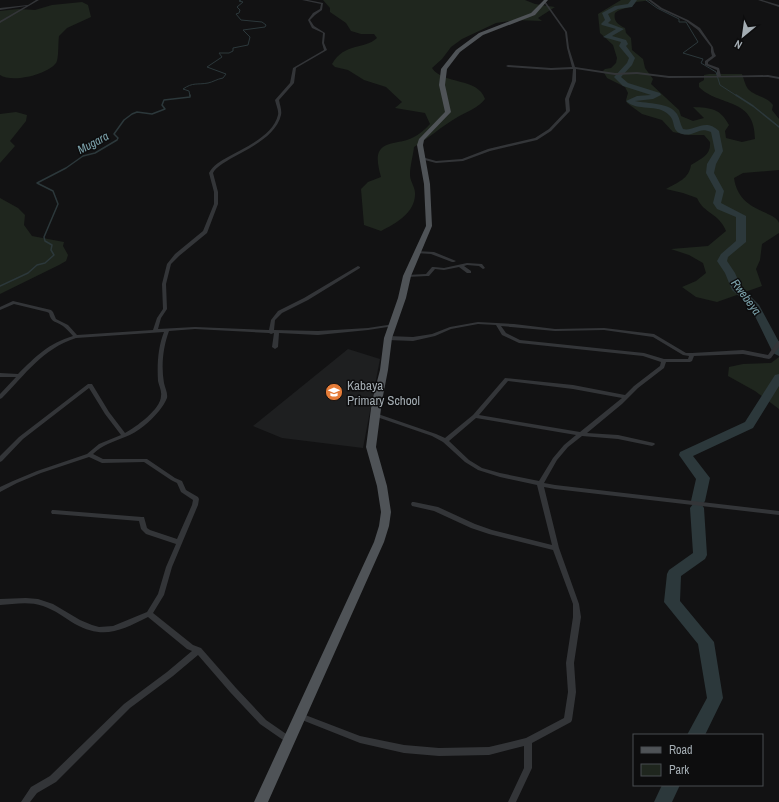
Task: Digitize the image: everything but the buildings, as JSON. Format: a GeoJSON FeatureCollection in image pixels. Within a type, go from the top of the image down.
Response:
{"type":"FeatureCollection","features":[{"type":"Feature","properties":{"kind":"main road"},"geometry":{"type":"LineString","coordinates":[[261,802],[369,564],[384,526],[386,512],[382,486],[371,447],[377,401],[384,370],[388,338],[394,325],[407,276],[427,233],[430,220],[427,184],[420,145],[421,140],[448,112],[442,85],[444,69],[458,51],[474,38],[533,14],[545,1]]}},
{"type":"Feature","properties":{"kind":"street"},"geometry":{"type":"LineString","coordinates":[[0,22],[38,0]]}},
{"type":"Feature","properties":{"kind":"street"},"geometry":{"type":"LineString","coordinates":[[155,331],[159,318],[165,309],[164,284],[169,264],[177,255],[205,232],[211,218],[216,204],[216,192],[211,173],[213,169],[222,162],[257,142],[275,126],[280,114],[277,100],[292,83],[295,68],[326,50],[323,43],[324,33],[313,27],[309,20],[321,9],[322,3],[303,0]]}},
{"type":"Feature","properties":{"kind":"street"},"geometry":{"type":"LineString","coordinates":[[650,0],[664,10],[692,24],[701,31],[712,47],[712,53],[714,56],[706,62],[708,65],[718,70],[719,76]]}},
{"type":"Feature","properties":{"kind":"street"},"geometry":{"type":"LineString","coordinates":[[759,0],[779,6]]}},
{"type":"Feature","properties":{"kind":"street"},"geometry":{"type":"LineString","coordinates":[[422,158],[436,162],[463,160],[479,153],[540,137],[568,111],[567,99],[575,72],[568,48],[566,32],[545,1]]}},
{"type":"Feature","properties":{"kind":"street"},"geometry":{"type":"LineString","coordinates":[[0,9],[31,4]]}},
{"type":"Feature","properties":{"kind":"street"},"geometry":{"type":"LineString","coordinates":[[508,66],[551,69],[574,68],[615,74],[637,73],[669,77],[768,76],[779,78]]}},
{"type":"Feature","properties":{"kind":"street"},"geometry":{"type":"LineString","coordinates":[[418,252],[432,253],[454,261]]}},
{"type":"Feature","properties":{"kind":"street"},"geometry":{"type":"LineString","coordinates":[[407,276],[427,275],[434,268],[444,269],[467,264],[480,265],[483,268]]}},
{"type":"Feature","properties":{"kind":"street"},"geometry":{"type":"LineString","coordinates":[[461,266],[469,272]]}},
{"type":"Feature","properties":{"kind":"street"},"geometry":{"type":"LineString","coordinates":[[275,347],[273,320],[280,312],[306,299],[358,267]]}},
{"type":"Feature","properties":{"kind":"street"},"geometry":{"type":"LineString","coordinates":[[0,309],[13,302],[49,311],[51,312],[52,319],[56,322],[64,324],[76,337]]}},
{"type":"Feature","properties":{"kind":"street"},"geometry":{"type":"LineString","coordinates":[[388,338],[413,339],[433,335],[464,325],[478,323],[555,330],[604,329],[628,332],[654,336],[685,354],[692,355],[743,352],[769,356],[779,343]]}},
{"type":"Feature","properties":{"kind":"street"},"geometry":{"type":"LineString","coordinates":[[497,324],[504,334],[511,339],[524,342],[644,355],[664,362],[690,360],[692,355]]}},
{"type":"Feature","properties":{"kind":"street"},"geometry":{"type":"LineString","coordinates":[[0,397],[47,349],[58,342],[76,337],[195,328],[318,333],[351,331],[394,325]]}},
{"type":"Feature","properties":{"kind":"street"},"geometry":{"type":"LineString","coordinates":[[0,490],[39,472],[89,455],[96,447],[124,435],[143,424],[162,402],[165,396],[161,383],[162,354],[164,338],[167,330]]}},
{"type":"Feature","properties":{"kind":"street"},"geometry":{"type":"LineString","coordinates":[[300,716],[360,739],[404,749],[439,752],[489,751],[528,741],[568,720],[572,692],[570,663],[577,617],[576,604],[556,548],[540,484],[566,446],[662,367],[664,362]]}},
{"type":"Feature","properties":{"kind":"street"},"geometry":{"type":"LineString","coordinates":[[0,375],[19,376]]}},
{"type":"Feature","properties":{"kind":"street"},"geometry":{"type":"LineString","coordinates":[[445,441],[475,416],[507,379],[573,387],[626,397]]}},
{"type":"Feature","properties":{"kind":"street"},"geometry":{"type":"LineString","coordinates":[[0,460],[20,438],[90,385],[107,413],[124,435]]}},
{"type":"Feature","properties":{"kind":"street"},"geometry":{"type":"LineString","coordinates":[[376,415],[408,425],[445,441],[459,455],[480,469],[540,484],[779,513]]}},
{"type":"Feature","properties":{"kind":"street"},"geometry":{"type":"LineString","coordinates":[[475,416],[582,434],[618,437],[652,444]]}},
{"type":"Feature","properties":{"kind":"street"},"geometry":{"type":"LineString","coordinates":[[0,602],[20,600],[43,603],[52,606],[86,627],[110,630],[149,614],[161,595],[178,542],[195,505],[196,499],[183,491],[180,482],[173,479],[146,460],[102,461],[89,455]]}},
{"type":"Feature","properties":{"kind":"street"},"geometry":{"type":"LineString","coordinates":[[414,504],[436,509],[473,526],[491,532],[556,548]]}},
{"type":"Feature","properties":{"kind":"street"},"geometry":{"type":"LineString","coordinates":[[54,512],[142,519],[144,529],[148,532],[178,542]]}},
{"type":"Feature","properties":{"kind":"street"},"geometry":{"type":"LineString","coordinates":[[149,614],[190,647],[198,650],[263,722],[288,740]]}},
{"type":"Feature","properties":{"kind":"street"},"geometry":{"type":"LineString","coordinates":[[25,802],[34,790],[53,779],[127,706],[170,674],[198,650]]}},
{"type":"Feature","properties":{"kind":"street"},"geometry":{"type":"LineString","coordinates":[[512,802],[528,768],[528,741]]}},
{"type":"Feature","properties":{"kind":"shaded area","name":"Kabaya Primary School"},"geometry":{"type":"Polygon","coordinates":[[[348,349],[380,359],[363,448],[282,438],[253,426],[348,349]]]}},
{"type":"Feature","properties":{"kind":"green space"},"geometry":{"type":"Polygon","coordinates":[[[323,0],[525,0],[535,4],[555,7],[538,18],[542,21],[516,20],[496,23],[462,39],[451,47],[442,59],[432,68],[444,77],[475,87],[481,92],[485,99],[414,147],[410,168],[411,180],[415,193],[412,206],[409,212],[399,221],[381,231],[364,225],[361,189],[368,182],[381,177],[378,166],[378,155],[386,145],[414,137],[430,124],[425,113],[395,108],[402,102],[386,87],[364,80],[348,70],[335,67],[332,64],[343,52],[372,42],[377,38],[374,34],[361,34],[351,31],[346,23],[330,12],[330,8],[323,0]]]}},
{"type":"Feature","properties":{"kind":"green space"},"geometry":{"type":"Polygon","coordinates":[[[621,0],[653,0],[636,2],[632,6],[615,13],[615,20],[618,24],[625,28],[626,33],[631,38],[632,50],[643,59],[645,68],[653,79],[651,84],[679,110],[681,116],[693,121],[704,118],[693,107],[714,110],[726,119],[729,125],[725,131],[726,138],[742,142],[755,139],[753,126],[749,116],[743,109],[716,98],[699,87],[699,83],[704,80],[704,75],[709,74],[742,74],[748,89],[773,105],[772,110],[779,119],[779,170],[743,173],[734,178],[737,189],[749,204],[771,215],[779,223],[779,233],[762,244],[760,260],[756,269],[762,286],[717,302],[696,297],[682,287],[696,281],[706,273],[703,263],[689,255],[671,249],[708,246],[726,231],[720,220],[704,207],[697,198],[666,189],[679,182],[688,174],[691,165],[707,153],[710,142],[704,135],[688,135],[673,132],[662,120],[642,114],[627,103],[626,100],[628,93],[625,87],[607,78],[603,71],[611,68],[616,63],[617,58],[613,45],[600,33],[598,14],[621,0]]]}},
{"type":"Feature","properties":{"kind":"green space"},"geometry":{"type":"Polygon","coordinates":[[[82,2],[88,5],[91,17],[67,28],[59,36],[57,61],[52,67],[37,74],[21,78],[5,77],[0,75],[0,11],[18,9],[35,10],[52,5],[82,2]]]}},
{"type":"Feature","properties":{"kind":"green space"},"geometry":{"type":"Polygon","coordinates":[[[16,112],[27,115],[26,121],[10,141],[15,146],[0,163],[0,114],[16,112]]]}},
{"type":"Feature","properties":{"kind":"green space"},"geometry":{"type":"Polygon","coordinates":[[[0,198],[18,208],[25,215],[24,225],[32,236],[64,242],[63,246],[68,255],[66,261],[0,294],[0,198]]]}},
{"type":"Feature","properties":{"kind":"green space"},"geometry":{"type":"Polygon","coordinates":[[[779,357],[779,409],[755,391],[728,376],[729,367],[743,364],[771,363],[779,357]]]}},
{"type":"Feature","properties":{"kind":"waterway","name":"Mugara"},"geometry":{"type":"LineString","coordinates":[[190,96],[189,91],[183,89],[192,85],[208,83],[223,78],[226,74],[207,67],[222,57],[219,53],[229,53],[233,51],[233,48],[248,45],[250,37],[243,30],[265,27],[266,25],[262,22],[241,20],[236,14],[239,13],[240,10],[237,7],[243,2],[239,1],[241,0]]}},
{"type":"Feature","properties":{"kind":"waterway","name":"Rwebeya"},"geometry":{"type":"LineString","coordinates":[[634,0],[630,6],[617,7],[605,13],[608,20],[604,24],[621,29],[606,37],[624,41],[625,44],[622,46],[632,58],[630,64],[620,72],[617,77],[626,84],[657,95],[630,101],[633,103],[657,106],[667,109],[674,115],[680,130],[690,132],[696,128],[702,127],[715,131],[719,151],[711,164],[710,173],[720,191],[720,196],[717,203],[720,207],[741,216],[741,242],[724,256],[722,261],[730,273],[736,288],[754,305],[779,353]]}},
{"type":"Feature","properties":{"kind":"waterway"},"geometry":{"type":"LineString","coordinates":[[646,0],[657,8],[679,19],[679,22],[686,22],[698,42],[683,53],[703,59],[701,63],[716,72],[720,85],[737,96]]}},
{"type":"Feature","properties":{"kind":"waterway"},"geometry":{"type":"LineString","coordinates":[[736,95],[753,106],[779,127]]}},
{"type":"Feature","properties":{"kind":"waterway","name":"Mugara"},"geometry":{"type":"LineString","coordinates":[[0,286],[28,273],[37,265],[45,263],[54,255],[51,250],[52,245],[45,241],[44,237],[58,204],[53,191],[37,183],[66,168],[83,156],[95,153],[117,140],[118,138],[114,134],[124,120],[132,114],[137,112],[152,114],[165,109],[162,105],[164,100],[190,96]]}},
{"type":"Feature","properties":{"kind":"waterway","name":"Rwebeya"},"geometry":{"type":"LineString","coordinates":[[698,501],[703,478],[685,455],[749,425],[779,377]]}},
{"type":"Feature","properties":{"kind":"waterway","name":"Rwebeya"},"geometry":{"type":"LineString","coordinates":[[697,508],[700,555],[674,574],[672,602],[706,642],[715,698],[697,734]]}},
{"type":"Feature","properties":{"kind":"waterway","name":"Rwebeya"},"geometry":{"type":"LineString","coordinates":[[663,802],[671,786]]}},
{"type":"Feature","properties":{"kind":"place","name":"Kabaya Primary School"},"geometry":{"type":"Point","coordinates":[334,392]}}]}
